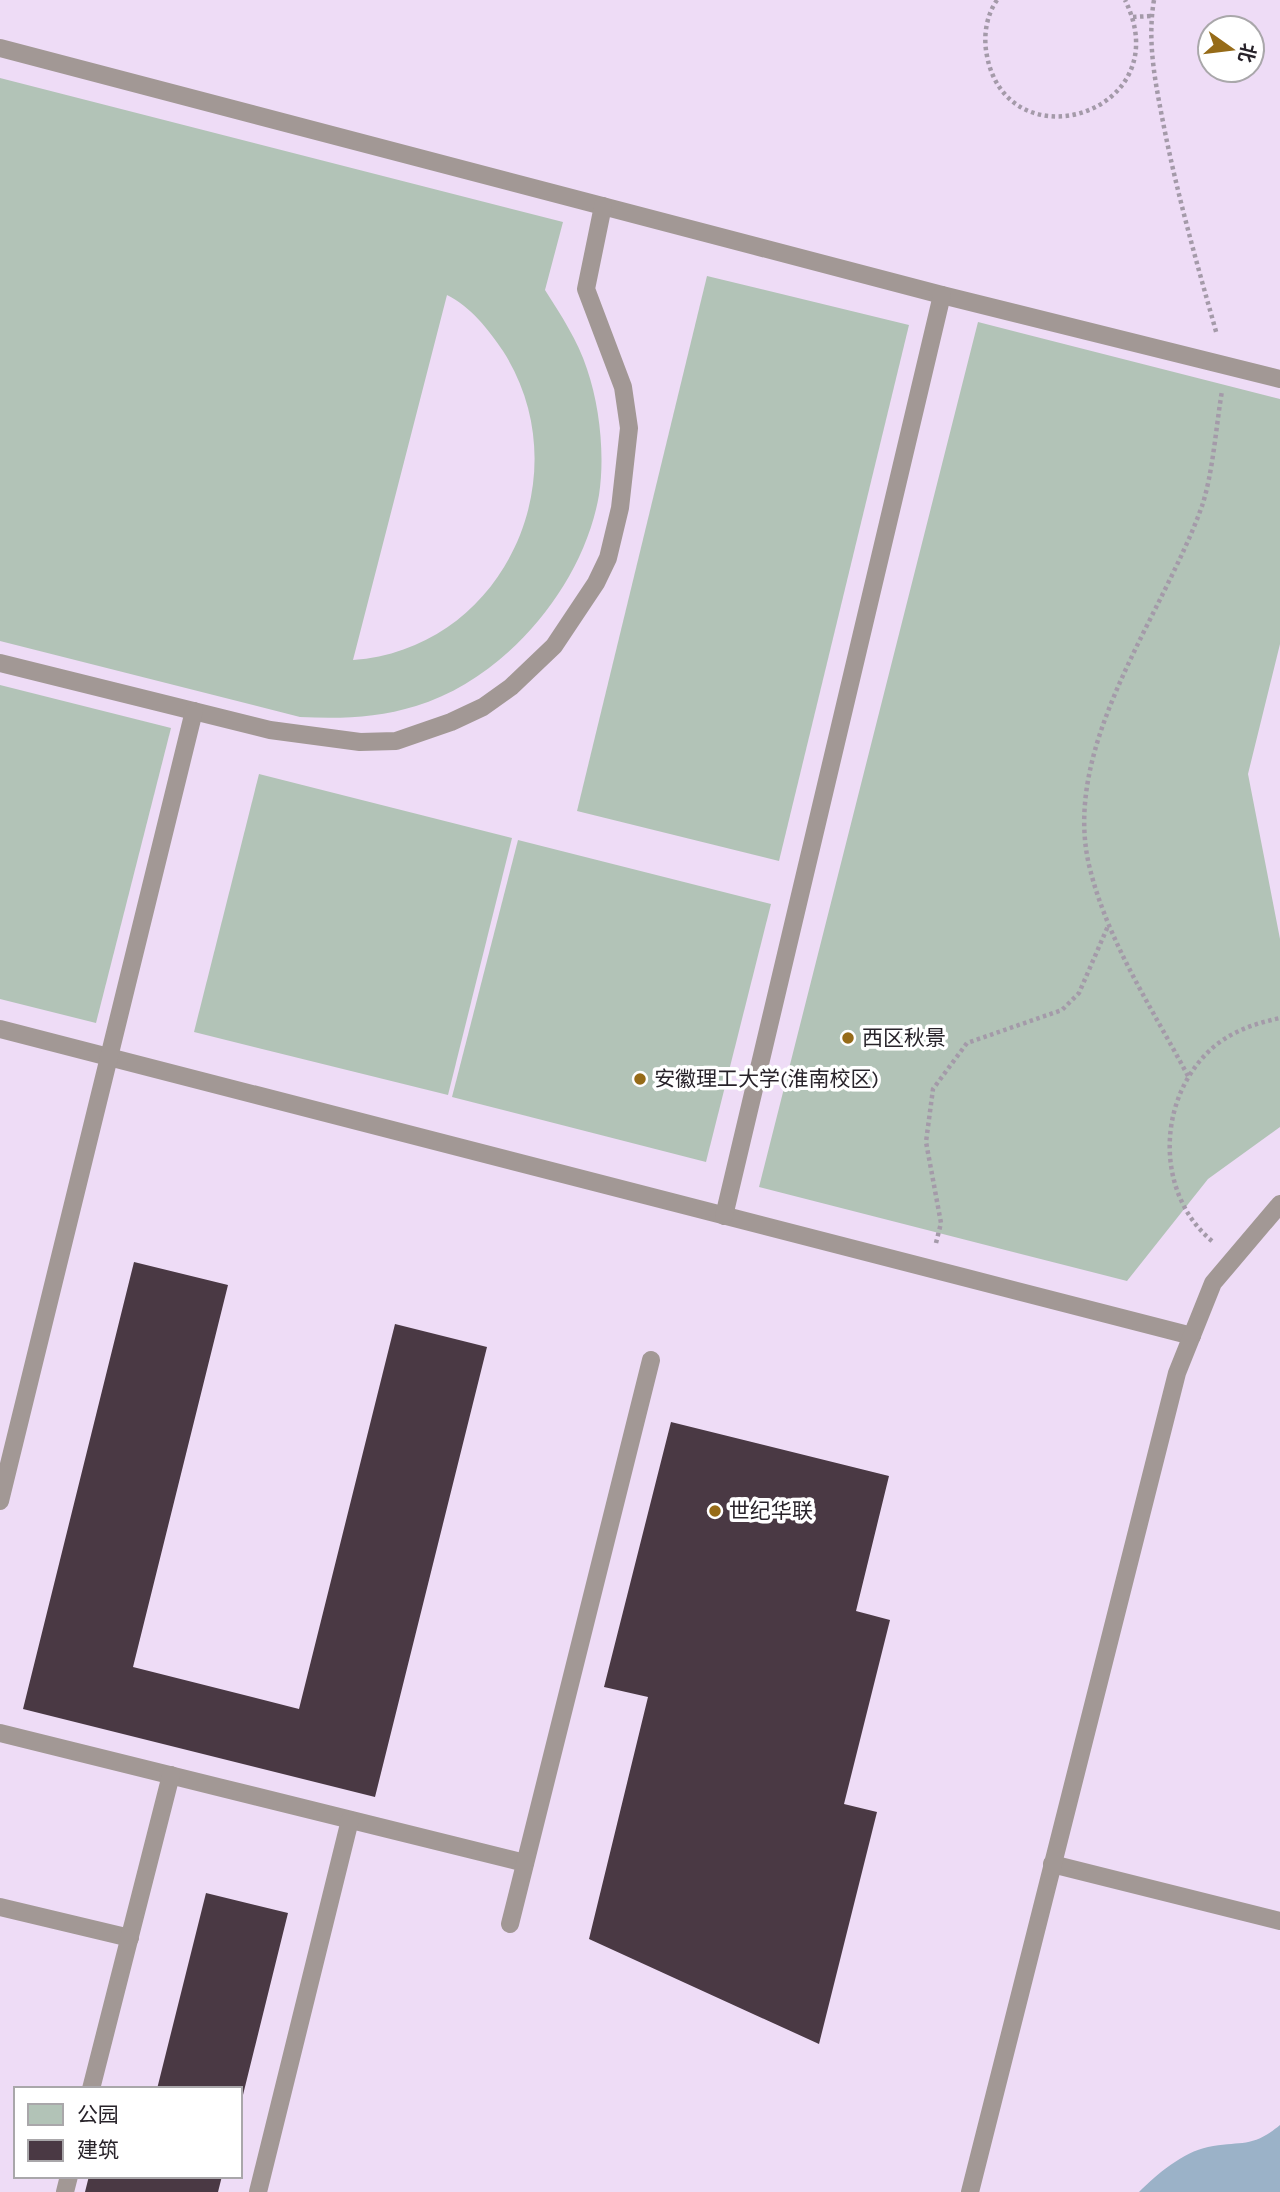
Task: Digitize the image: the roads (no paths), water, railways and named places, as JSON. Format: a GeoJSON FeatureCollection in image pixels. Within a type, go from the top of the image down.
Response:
{"type":"FeatureCollection","features":[{"type":"Feature","properties":{"kind":"lane"},"geometry":{"type":"LineString","coordinates":[[0,48],[942,295],[1280,379]]}},
{"type":"Feature","properties":{"kind":"lane"},"geometry":{"type":"LineString","coordinates":[[0,663],[270,730],[360,742],[396,741],[483,707],[529,672],[554,646],[596,583],[608,558],[627,464],[629,428],[623,387],[586,289],[603,206]]}},
{"type":"Feature","properties":{"kind":"lane"},"geometry":{"type":"LineString","coordinates":[[724,1216],[942,295]]}},
{"type":"Feature","properties":{"kind":"lane"},"geometry":{"type":"LineString","coordinates":[[0,1501],[194,711]]}},
{"type":"Feature","properties":{"kind":"lane"},"geometry":{"type":"LineString","coordinates":[[0,1029],[1192,1336]]}},
{"type":"Feature","properties":{"kind":"lane"},"geometry":{"type":"LineString","coordinates":[[970,2192],[1177,1373],[1213,1283],[1280,1204]]}},
{"type":"Feature","properties":{"kind":"lane"},"geometry":{"type":"LineString","coordinates":[[510,1924],[651,1360]]}},
{"type":"Feature","properties":{"kind":"lane"},"geometry":{"type":"LineString","coordinates":[[0,1733],[525,1863]]}},
{"type":"Feature","properties":{"kind":"lane"},"geometry":{"type":"LineString","coordinates":[[92,2087],[171,1775]]}},
{"type":"Feature","properties":{"kind":"lane"},"geometry":{"type":"LineString","coordinates":[[258,2192],[351,1820]]}},
{"type":"Feature","properties":{"kind":"lane"},"geometry":{"type":"LineString","coordinates":[[1052,1864],[1280,1921]]}},
{"type":"Feature","properties":{"kind":"lane"},"geometry":{"type":"LineString","coordinates":[[0,1907],[130,1938]]}},
{"type":"Feature","properties":{"kind":"water"},"geometry":{"type":"Polygon","coordinates":[[[1280,2125],[1280,2192],[1139,2192],[1189,2154],[1208,2147],[1253,2141],[1280,2125]]]}},
{"type":"Feature","properties":{"kind":"place","name":"西区秋景"},"geometry":{"type":"Point","coordinates":[848,1038]}},
{"type":"Feature","properties":{"kind":"place","name":"安徽理工大学(淮南校区)"},"geometry":{"type":"Point","coordinates":[640,1079]}},
{"type":"Feature","properties":{"kind":"place","name":"世纪华联"},"geometry":{"type":"Point","coordinates":[715,1511]}}]}
